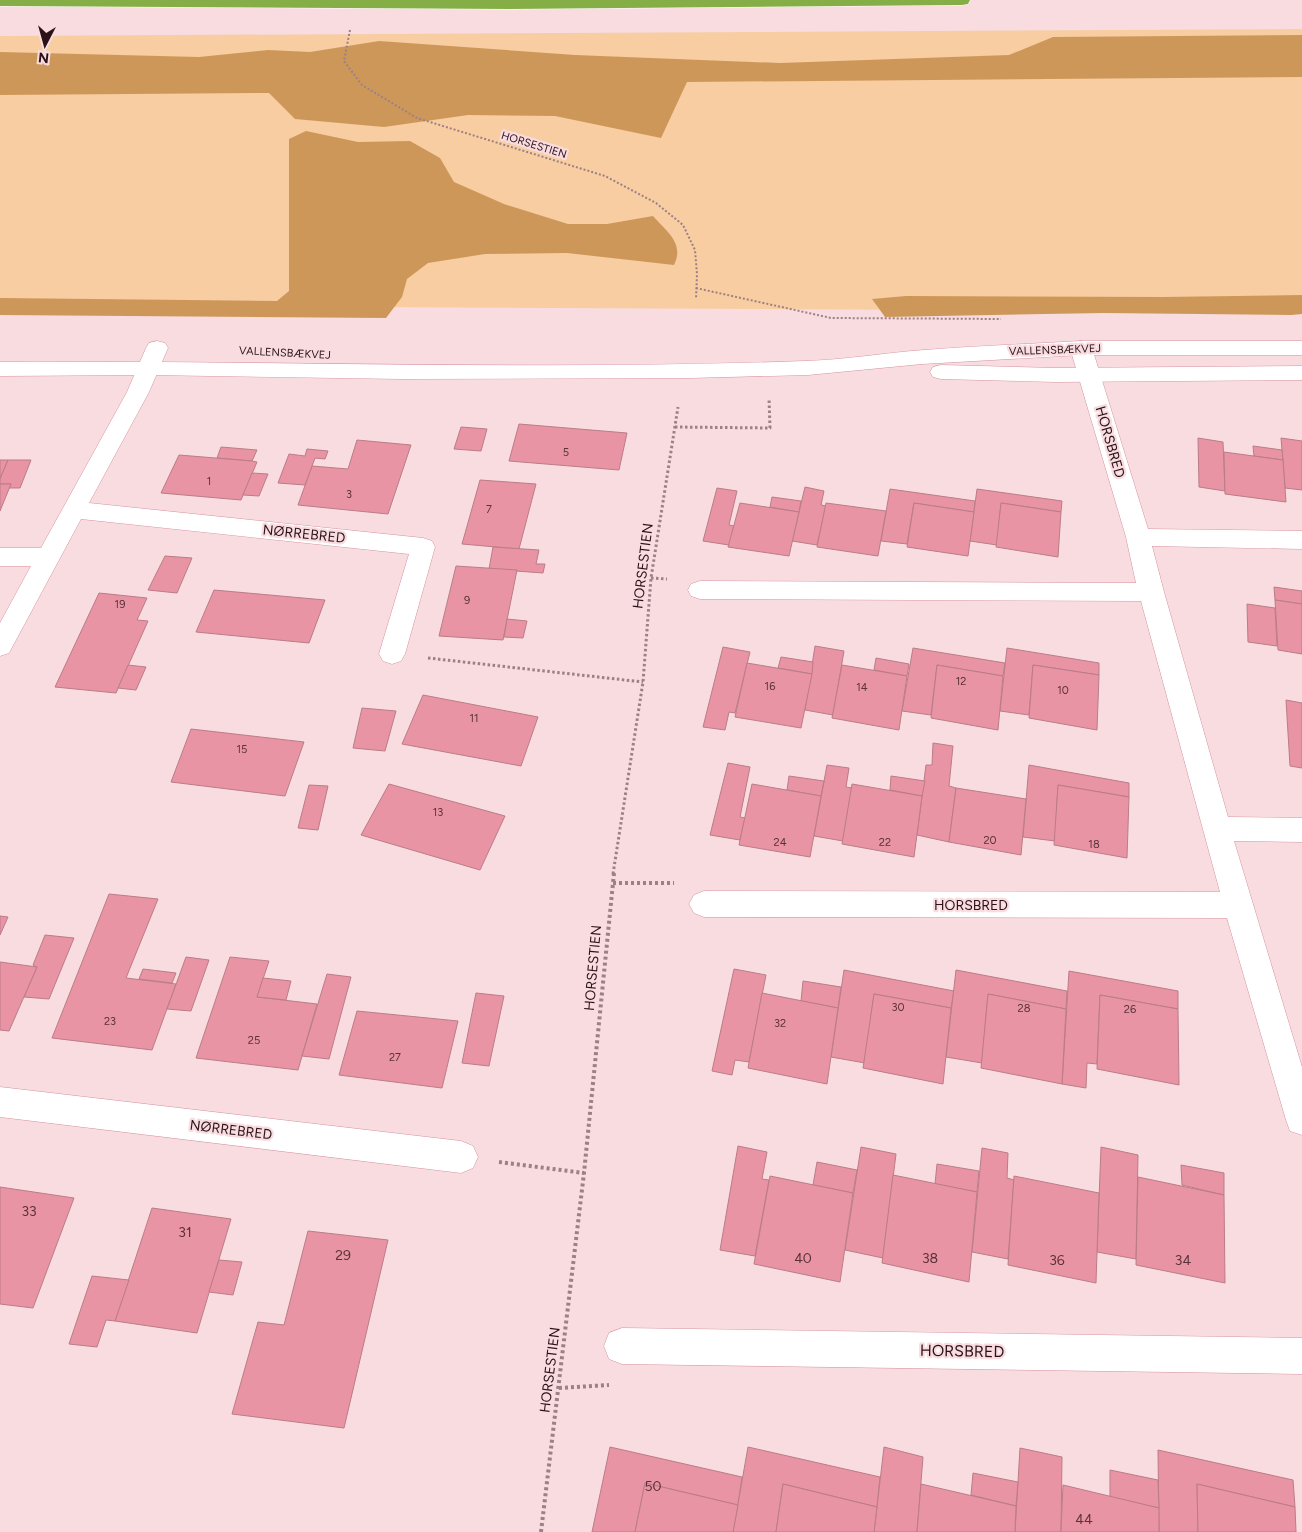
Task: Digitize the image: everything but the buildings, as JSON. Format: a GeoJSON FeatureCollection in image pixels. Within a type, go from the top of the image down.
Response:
{"type":"FeatureCollection","features":[{"type":"Feature","properties":{"kind":"highway"},"geometry":{"type":"LineString","coordinates":[[0,1],[510,4],[962,0]]}},
{"type":"Feature","properties":{"kind":"highway"},"geometry":{"type":"LineString","coordinates":[[70,18],[510,4]]}},
{"type":"Feature","properties":{"kind":"street","name":"VALLENSBÆKVEJ"},"geometry":{"type":"LineString","coordinates":[[808,368],[922,357],[1081,348],[1302,348]]}},
{"type":"Feature","properties":{"kind":"street","name":"HORSBRED"},"geometry":{"type":"LineString","coordinates":[[1081,348],[1138,537],[1151,592],[1238,905],[1302,1120]]}},
{"type":"Feature","properties":{"kind":"street","name":"VALLENSBÆKVEJ"},"geometry":{"type":"LineString","coordinates":[[0,356],[153,358],[402,372],[690,371],[808,368],[1090,375],[1302,373]]}},
{"type":"Feature","properties":{"kind":"street","name":"VALLENSBÆKVEJ"},"geometry":{"type":"LineString","coordinates":[[0,369],[153,358]]}},
{"type":"Feature","properties":{"kind":"street"},"geometry":{"type":"LineString","coordinates":[[0,646],[138,392],[153,358]]}},
{"type":"Feature","properties":{"kind":"street","name":"NØRREBRED"},"geometry":{"type":"LineString","coordinates":[[74,510],[423,547],[392,654]]}},
{"type":"Feature","properties":{"kind":"street"},"geometry":{"type":"LineString","coordinates":[[1138,537],[1302,540]]}},
{"type":"Feature","properties":{"kind":"street"},"geometry":{"type":"LineString","coordinates":[[0,557],[48,557]]}},
{"type":"Feature","properties":{"kind":"street"},"geometry":{"type":"LineString","coordinates":[[700,590],[1151,592]]}},
{"type":"Feature","properties":{"kind":"street"},"geometry":{"type":"LineString","coordinates":[[1218,830],[1302,830]]}},
{"type":"Feature","properties":{"kind":"street","name":"HORSBRED"},"geometry":{"type":"LineString","coordinates":[[704,904],[1238,905]]}},
{"type":"Feature","properties":{"kind":"street","name":"NØRREBRED"},"geometry":{"type":"LineString","coordinates":[[0,1102],[461,1157]]}},
{"type":"Feature","properties":{"kind":"street","name":"HORSBRED"},"geometry":{"type":"LineString","coordinates":[[622,1346],[1302,1356]]}},
{"type":"Feature","properties":{"kind":"path","name":"HORSESTIEN"},"geometry":{"type":"LineString","coordinates":[[350,30],[344,61],[362,85],[418,118],[606,176],[656,203],[683,224],[695,250],[696,299]]}},
{"type":"Feature","properties":{"kind":"path"},"geometry":{"type":"LineString","coordinates":[[696,288],[831,318],[1005,319]]}},
{"type":"Feature","properties":{"kind":"path"},"geometry":{"type":"LineString","coordinates":[[675,426],[770,428],[769,394]]}},
{"type":"Feature","properties":{"kind":"path","name":"HORSESTIEN"},"geometry":{"type":"LineString","coordinates":[[541,1532],[584,1173],[612,883],[643,682],[651,578],[678,407]]}},
{"type":"Feature","properties":{"kind":"path"},"geometry":{"type":"LineString","coordinates":[[392,654],[643,682]]}},
{"type":"Feature","properties":{"kind":"path"},"geometry":{"type":"LineString","coordinates":[[612,883],[683,883],[704,904]]}},
{"type":"Feature","properties":{"kind":"path"},"geometry":{"type":"LineString","coordinates":[[461,1157],[584,1173]]}},
{"type":"Feature","properties":{"kind":"shaded area"},"geometry":{"type":"Polygon","coordinates":[[[1302,29],[1302,312],[0,305],[0,36],[1302,29]]]}},
{"type":"Feature","properties":{"kind":"shaded area"},"geometry":{"type":"Polygon","coordinates":[[[1302,35],[1302,77],[687,82],[661,138],[555,116],[468,115],[384,127],[295,119],[269,93],[0,95],[0,52],[199,57],[268,50],[310,52],[379,41],[575,55],[780,63],[1009,55],[1053,37],[1302,35]]]}},
{"type":"Feature","properties":{"kind":"shaded area"},"geometry":{"type":"Polygon","coordinates":[[[306,131],[358,142],[410,141],[440,158],[454,182],[504,204],[568,224],[607,224],[653,216],[676,244],[677,257],[674,265],[567,253],[485,254],[428,263],[407,279],[402,297],[386,318],[0,315],[0,298],[277,301],[289,291],[289,139],[306,131]]]}},
{"type":"Feature","properties":{"kind":"shaded area"},"geometry":{"type":"Polygon","coordinates":[[[1302,295],[1302,314],[1291,315],[1103,313],[885,317],[872,299],[906,296],[1163,297],[1302,295]]]}}]}
